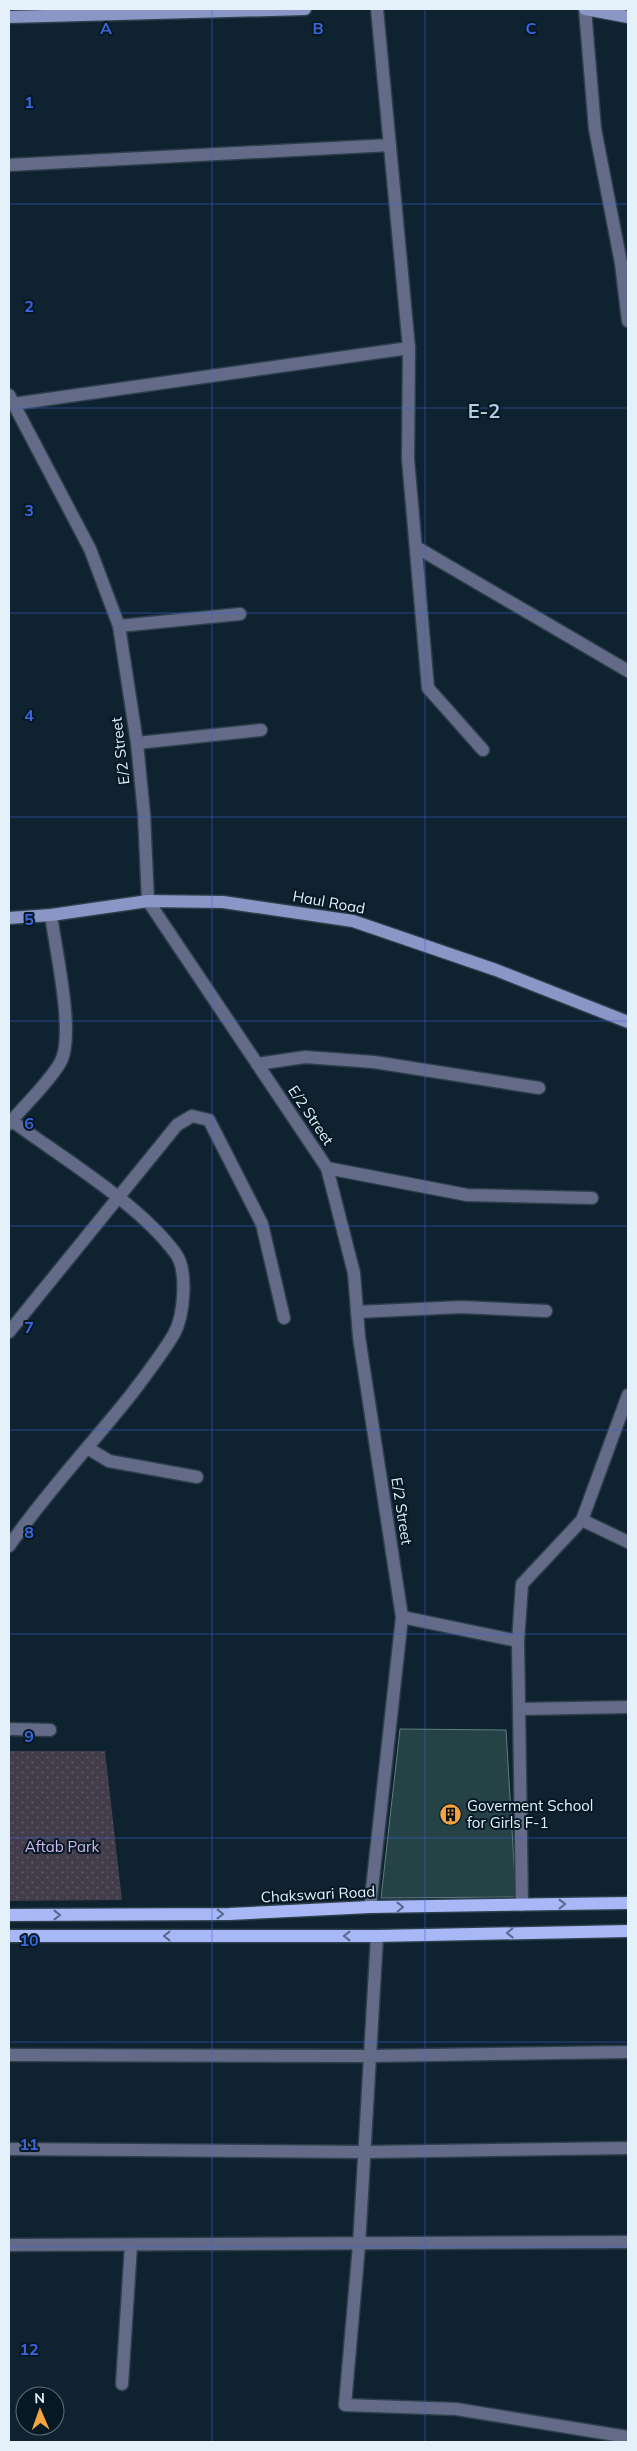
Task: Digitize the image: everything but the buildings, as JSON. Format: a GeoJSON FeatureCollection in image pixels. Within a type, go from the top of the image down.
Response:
{"type":"FeatureCollection","features":[{"type":"Feature","properties":{"kind":"main road"},"geometry":{"type":"LineString","coordinates":[[9,18],[305,9]]}},
{"type":"Feature","properties":{"kind":"main road"},"geometry":{"type":"LineString","coordinates":[[585,9],[628,17]]}},
{"type":"Feature","properties":{"kind":"main road","name":"Haul Road"},"geometry":{"type":"LineString","coordinates":[[9,918],[51,915],[148,901],[223,902],[353,920],[496,970],[628,1022]]}},
{"type":"Feature","properties":{"kind":"main road","name":"Chakswari Road"},"geometry":{"type":"LineString","coordinates":[[9,1915],[229,1914],[370,1907],[628,1904]]}},
{"type":"Feature","properties":{"kind":"main road"},"geometry":{"type":"LineString","coordinates":[[9,1936],[377,1936],[628,1931]]}},
{"type":"Feature","properties":{"kind":"street"},"geometry":{"type":"LineString","coordinates":[[377,9],[409,348],[408,459],[428,688],[483,750]]}},
{"type":"Feature","properties":{"kind":"street"},"geometry":{"type":"LineString","coordinates":[[585,9],[595,129],[621,263],[628,321]]}},
{"type":"Feature","properties":{"kind":"street"},"geometry":{"type":"LineString","coordinates":[[9,165],[390,145]]}},
{"type":"Feature","properties":{"kind":"street"},"geometry":{"type":"LineString","coordinates":[[11,399],[409,348]]}},
{"type":"Feature","properties":{"kind":"street","name":"E/2 Street"},"geometry":{"type":"LineString","coordinates":[[11,399],[90,550],[120,626],[137,743],[144,814],[148,901],[327,1168],[354,1273],[358,1337],[402,1617],[370,1907]]}},
{"type":"Feature","properties":{"kind":"street"},"geometry":{"type":"LineString","coordinates":[[416,547],[628,671]]}},
{"type":"Feature","properties":{"kind":"street"},"geometry":{"type":"LineString","coordinates":[[120,626],[240,614]]}},
{"type":"Feature","properties":{"kind":"street"},"geometry":{"type":"LineString","coordinates":[[137,743],[261,730]]}},
{"type":"Feature","properties":{"kind":"street"},"geometry":{"type":"LineString","coordinates":[[9,1546],[28,1518],[89,1448],[150,1370],[174,1333],[182,1310],[183,1284],[177,1255],[156,1230],[118,1198],[10,1123],[62,1061],[66,1033],[65,997],[55,948],[51,915]]}},
{"type":"Feature","properties":{"kind":"street"},"geometry":{"type":"LineString","coordinates":[[257,1064],[305,1057],[374,1062],[539,1088]]}},
{"type":"Feature","properties":{"kind":"street"},"geometry":{"type":"LineString","coordinates":[[9,1332],[177,1125],[192,1116],[209,1120],[262,1224],[284,1318]]}},
{"type":"Feature","properties":{"kind":"street"},"geometry":{"type":"LineString","coordinates":[[327,1168],[467,1195],[592,1198]]}},
{"type":"Feature","properties":{"kind":"street"},"geometry":{"type":"LineString","coordinates":[[357,1312],[461,1307],[546,1311]]}},
{"type":"Feature","properties":{"kind":"street"},"geometry":{"type":"LineString","coordinates":[[522,1905],[518,1641],[522,1584],[582,1520],[628,1395]]}},
{"type":"Feature","properties":{"kind":"street"},"geometry":{"type":"LineString","coordinates":[[89,1448],[109,1461],[197,1477]]}},
{"type":"Feature","properties":{"kind":"street"},"geometry":{"type":"LineString","coordinates":[[582,1520],[628,1542]]}},
{"type":"Feature","properties":{"kind":"street"},"geometry":{"type":"LineString","coordinates":[[402,1617],[518,1641]]}},
{"type":"Feature","properties":{"kind":"street"},"geometry":{"type":"LineString","coordinates":[[519,1708],[628,1707]]}},
{"type":"Feature","properties":{"kind":"street"},"geometry":{"type":"LineString","coordinates":[[9,1729],[50,1730]]}},
{"type":"Feature","properties":{"kind":"street"},"geometry":{"type":"LineString","coordinates":[[377,1936],[359,2245],[345,2405],[456,2409],[628,2437]]}},
{"type":"Feature","properties":{"kind":"street"},"geometry":{"type":"LineString","coordinates":[[9,2055],[370,2056],[628,2052]]}},
{"type":"Feature","properties":{"kind":"street"},"geometry":{"type":"LineString","coordinates":[[9,2149],[365,2152],[628,2148]]}},
{"type":"Feature","properties":{"kind":"street"},"geometry":{"type":"LineString","coordinates":[[9,2245],[359,2245],[628,2242]]}},
{"type":"Feature","properties":{"kind":"street"},"geometry":{"type":"LineString","coordinates":[[122,2384],[131,2245]]}},
{"type":"Feature","properties":{"kind":"green space","name":"Aftab Park"},"geometry":{"type":"Polygon","coordinates":[[[9,1751],[105,1751],[122,1900],[9,1901],[9,1751]]]}},
{"type":"Feature","properties":{"kind":"place","name":"Goverment School for Girls F-1"},"geometry":{"type":"Point","coordinates":[451,1814]}},
{"type":"Feature","properties":{"kind":"district","name":"E-2"},"geometry":{"type":"Point","coordinates":[484,410]}}]}
